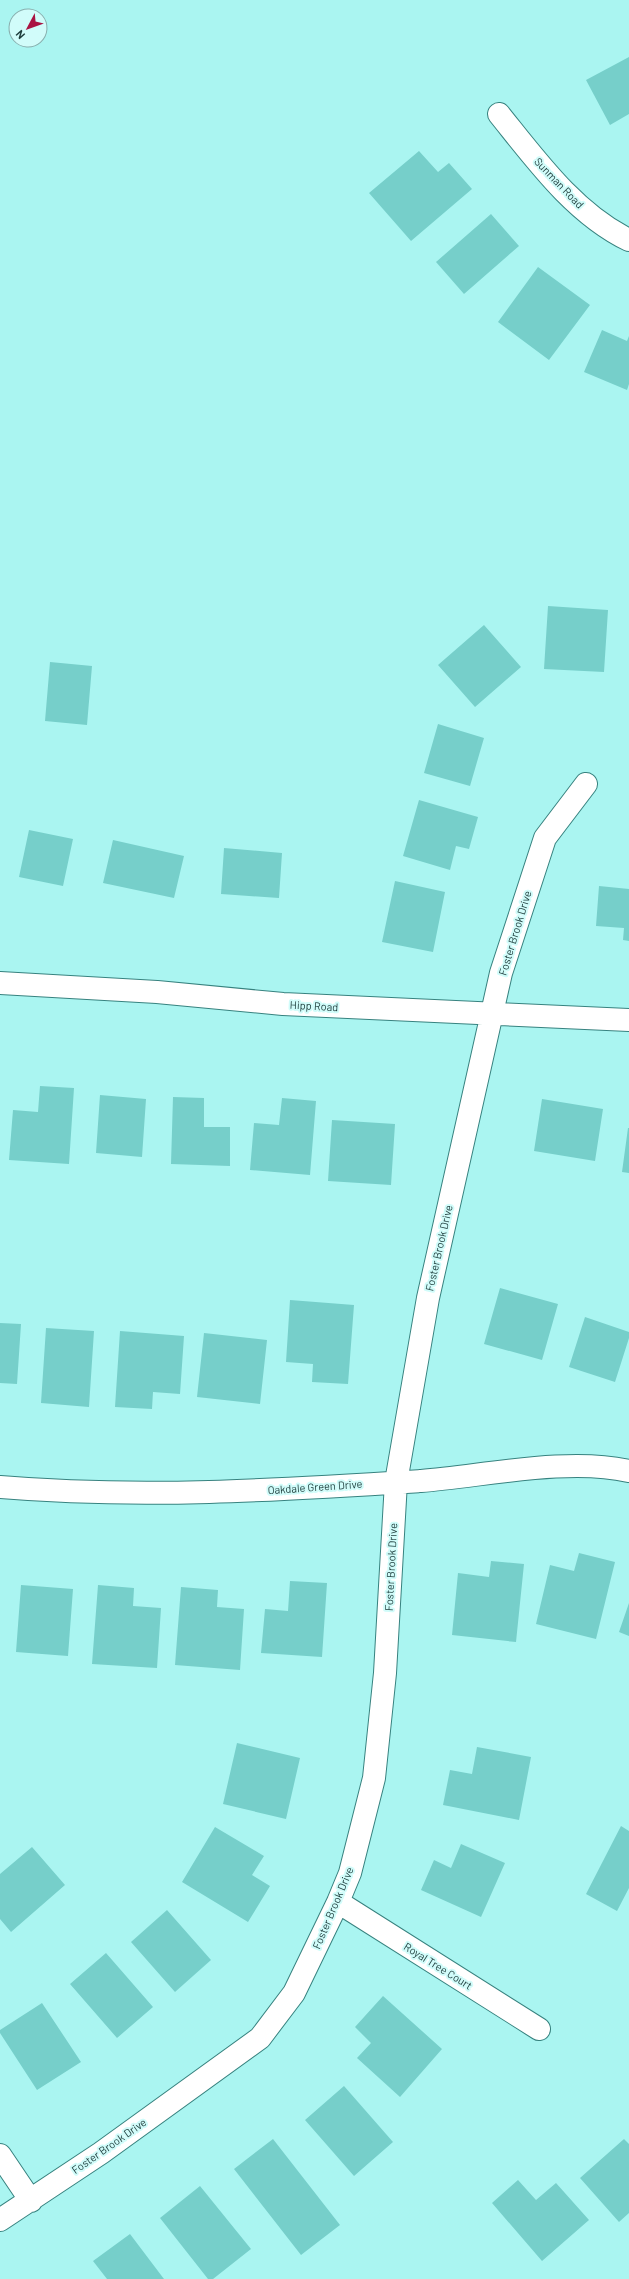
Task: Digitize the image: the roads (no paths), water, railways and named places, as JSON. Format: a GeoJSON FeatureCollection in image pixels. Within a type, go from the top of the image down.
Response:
{"type":"FeatureCollection","features":[{"type":"Feature","properties":{"kind":"street","name":"Sunman Road"},"geometry":{"type":"LineString","coordinates":[[499,114],[543,168],[584,209],[629,240]]}},
{"type":"Feature","properties":{"kind":"street","name":"Foster Brook Drive"},"geometry":{"type":"LineString","coordinates":[[0,2220],[31,2201],[108,2148],[260,2038],[294,1993],[338,1902],[350,1873],[374,1778],[385,1673],[396,1482],[428,1298],[501,973],[545,838],[586,784]]}},
{"type":"Feature","properties":{"kind":"street","name":"Hipp Road"},"geometry":{"type":"LineString","coordinates":[[0,983],[157,992],[283,1004],[492,1015],[629,1020]]}},
{"type":"Feature","properties":{"kind":"street","name":"Oakdale Green Drive"},"geometry":{"type":"LineString","coordinates":[[0,1487],[60,1492],[196,1494],[289,1490],[566,1467],[616,1468],[629,1471]]}},
{"type":"Feature","properties":{"kind":"street","name":"Royal Tree Court"},"geometry":{"type":"LineString","coordinates":[[338,1902],[539,2029]]}},
{"type":"Feature","properties":{"kind":"street"},"geometry":{"type":"LineString","coordinates":[[0,2155],[31,2201]]}}]}
